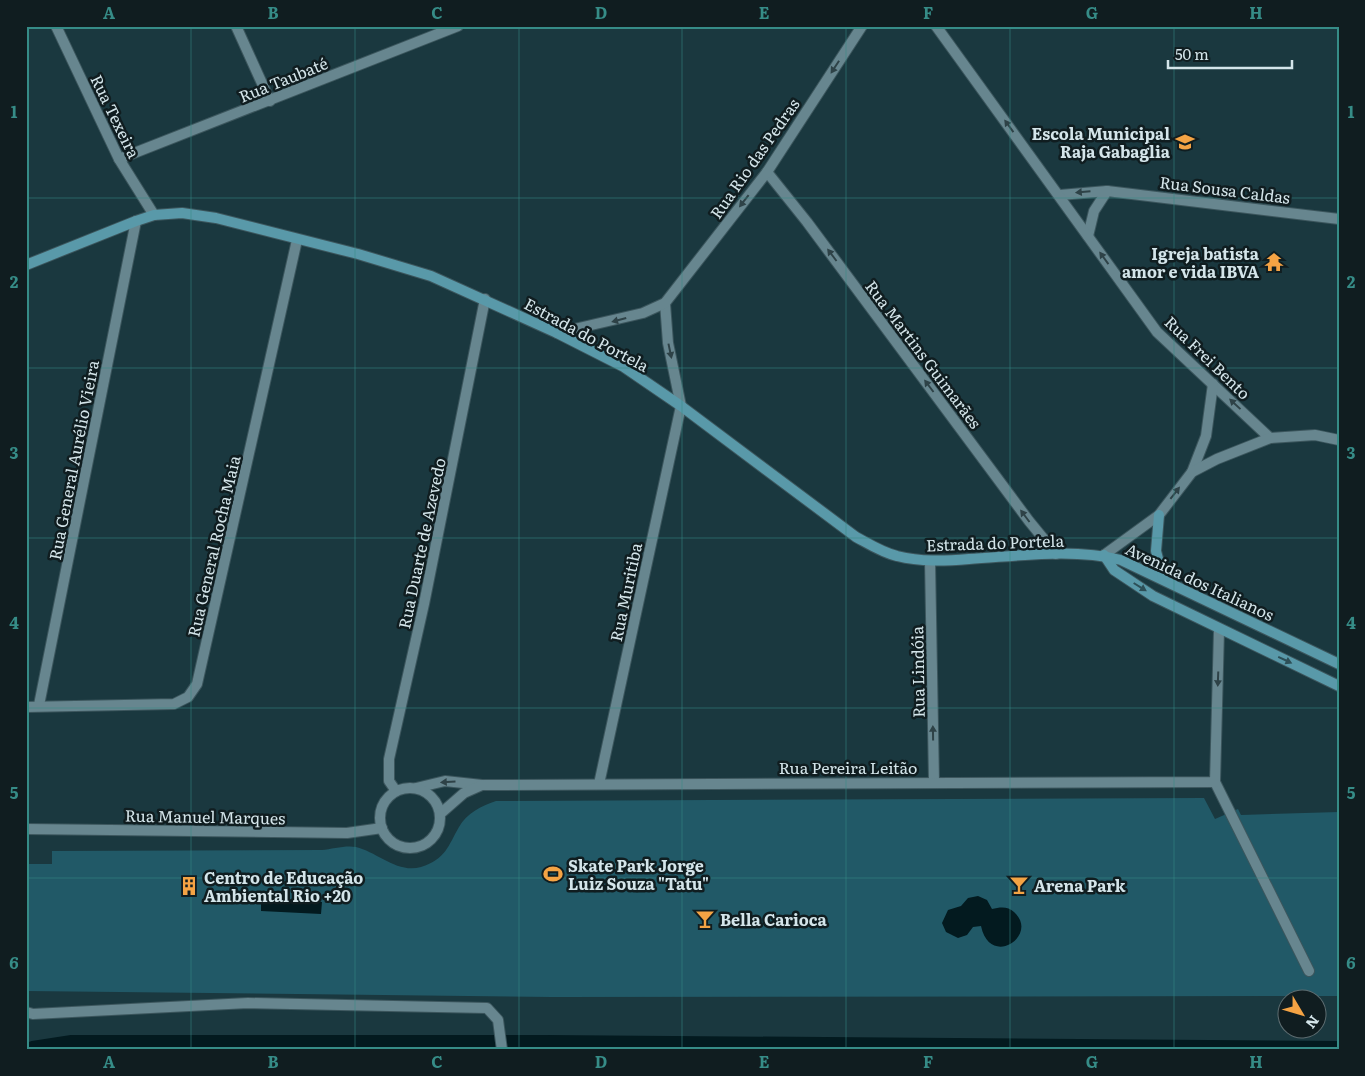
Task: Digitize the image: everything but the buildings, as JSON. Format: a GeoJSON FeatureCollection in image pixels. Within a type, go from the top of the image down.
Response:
{"type":"FeatureCollection","features":[{"type":"Feature","properties":{"kind":"main road","name":"Estrada do Portela"},"geometry":{"type":"LineString","coordinates":[[26,265],[154,215],[182,213],[216,218],[358,254],[431,276],[557,333],[624,367],[681,406],[856,538],[896,556],[930,562],[1056,554],[1104,555]]}},
{"type":"Feature","properties":{"kind":"main road"},"geometry":{"type":"LineString","coordinates":[[1159,515],[1156,551],[1162,578]]}},
{"type":"Feature","properties":{"kind":"main road","name":"Avenida dos Italianos"},"geometry":{"type":"LineString","coordinates":[[1104,555],[1138,566],[1339,664]]}},
{"type":"Feature","properties":{"kind":"main road","name":"Avenida dos Italianos"},"geometry":{"type":"LineString","coordinates":[[1104,555],[1114,570],[1139,586],[1220,630],[1339,686]]}},
{"type":"Feature","properties":{"kind":"street","name":"Rua Texeira"},"geometry":{"type":"LineString","coordinates":[[56,26],[119,159],[154,215]]}},
{"type":"Feature","properties":{"kind":"street"},"geometry":{"type":"LineString","coordinates":[[236,26],[270,101]]}},
{"type":"Feature","properties":{"kind":"street","name":"Rua Taubaté"},"geometry":{"type":"LineString","coordinates":[[119,159],[458,26]]}},
{"type":"Feature","properties":{"kind":"street","name":"Rua Rio das Pedras"},"geometry":{"type":"LineString","coordinates":[[557,333],[643,313],[665,303],[766,172],[862,26]]}},
{"type":"Feature","properties":{"kind":"street","name":"Rua Frei Bento"},"geometry":{"type":"LineString","coordinates":[[936,26],[1060,195],[1157,332],[1270,438]]}},
{"type":"Feature","properties":{"kind":"street","name":"Rua Martins Guimarães"},"geometry":{"type":"LineString","coordinates":[[766,172],[808,222],[1028,521],[1056,554]]}},
{"type":"Feature","properties":{"kind":"street"},"geometry":{"type":"LineString","coordinates":[[1088,236],[1094,211],[1107,191]]}},
{"type":"Feature","properties":{"kind":"street","name":"Rua Sousa Caldas"},"geometry":{"type":"LineString","coordinates":[[1060,195],[1107,191],[1339,219]]}},
{"type":"Feature","properties":{"kind":"street","name":"Rua General Aurélio Vieira"},"geometry":{"type":"LineString","coordinates":[[39,705],[136,221]]}},
{"type":"Feature","properties":{"kind":"street","name":"Rua General Rocha Maia"},"geometry":{"type":"LineString","coordinates":[[26,706],[174,704],[188,697],[197,684],[297,240]]}},
{"type":"Feature","properties":{"kind":"street","name":"Rua Duarte de Azevedo"},"geometry":{"type":"LineString","coordinates":[[396,792],[389,781],[389,759],[424,604],[484,299]]}},
{"type":"Feature","properties":{"kind":"street"},"geometry":{"type":"LineString","coordinates":[[665,303],[668,343],[681,406]]}},
{"type":"Feature","properties":{"kind":"street"},"geometry":{"type":"LineString","coordinates":[[1104,555],[1159,515],[1192,472],[1206,436],[1213,384]]}},
{"type":"Feature","properties":{"kind":"street","name":"Rua Muritiba"},"geometry":{"type":"LineString","coordinates":[[599,784],[681,406]]}},
{"type":"Feature","properties":{"kind":"street"},"geometry":{"type":"LineString","coordinates":[[1192,472],[1242,448],[1270,438],[1315,435],[1339,440]]}},
{"type":"Feature","properties":{"kind":"street","name":"Rua Lindóia"},"geometry":{"type":"LineString","coordinates":[[930,562],[934,782]]}},
{"type":"Feature","properties":{"kind":"street"},"geometry":{"type":"LineString","coordinates":[[1220,630],[1215,782],[1308,971]]}},
{"type":"Feature","properties":{"kind":"street","name":"Rua Pereira Leitão"},"geometry":{"type":"LineString","coordinates":[[416,788],[445,781],[482,785],[1215,782]]}},
{"type":"Feature","properties":{"kind":"street","name":"Rua Pereira Leitão"},"geometry":{"type":"LineString","coordinates":[[440,814],[464,793],[482,785]]}},
{"type":"Feature","properties":{"kind":"street"},"geometry":{"type":"LineString","coordinates":[[405,788],[416,788],[432,797],[440,814],[436,832],[430,840],[412,847],[394,843],[382,828],[381,811],[389,797],[396,792],[405,788]]}},
{"type":"Feature","properties":{"kind":"street","name":"Rua Manuel Marques"},"geometry":{"type":"LineString","coordinates":[[26,829],[347,833],[382,828]]}},
{"type":"Feature","properties":{"kind":"street"},"geometry":{"type":"LineString","coordinates":[[26,1012],[33,1014],[248,1003],[487,1008],[498,1020],[502,1050]]}},
{"type":"Feature","properties":{"kind":"shaded area"},"geometry":{"type":"Polygon","coordinates":[[[1204,798],[1215,819],[1238,809],[1241,815],[1339,812],[1339,996],[1328,996],[1328,988],[1278,988],[1278,996],[552,997],[26,991],[26,864],[52,864],[52,851],[322,850],[356,847],[404,868],[421,867],[441,856],[449,846],[462,822],[470,814],[496,801],[1204,798]]]}},
{"type":"Feature","properties":{"kind":"shaded area"},"geometry":{"type":"Polygon","coordinates":[[[978,896],[987,900],[992,909],[1004,908],[1014,912],[1020,921],[1021,930],[1011,944],[1002,947],[994,945],[986,939],[981,926],[973,927],[967,935],[958,938],[946,932],[942,923],[948,910],[961,906],[968,898],[978,896]]]}},
{"type":"Feature","properties":{"kind":"shaded area"},"geometry":{"type":"Polygon","coordinates":[[[261,900],[322,902],[321,914],[261,911],[261,900]]]}},
{"type":"Feature","properties":{"kind":"waterway"},"geometry":{"type":"LineString","coordinates":[[33,1050],[72,1044],[548,1044],[1339,1050]]}},
{"type":"Feature","properties":{"kind":"place","name":"Escola Municipal Raja Gabaglia"},"geometry":{"type":"Point","coordinates":[1185,142]}},
{"type":"Feature","properties":{"kind":"place","name":"Igreja batista amor e vida IBVA"},"geometry":{"type":"Point","coordinates":[1274,262]}},
{"type":"Feature","properties":{"kind":"place","name":"Skate Park Jorge Luiz Souza \"Tatu\""},"geometry":{"type":"Point","coordinates":[553,874]}},
{"type":"Feature","properties":{"kind":"place","name":"Arena Park"},"geometry":{"type":"Point","coordinates":[1019,885]}},
{"type":"Feature","properties":{"kind":"place","name":"Centro de Educação Ambiental Rio +20"},"geometry":{"type":"Point","coordinates":[189,886]}},
{"type":"Feature","properties":{"kind":"place","name":"Bella Carioca"},"geometry":{"type":"Point","coordinates":[705,919]}}]}
